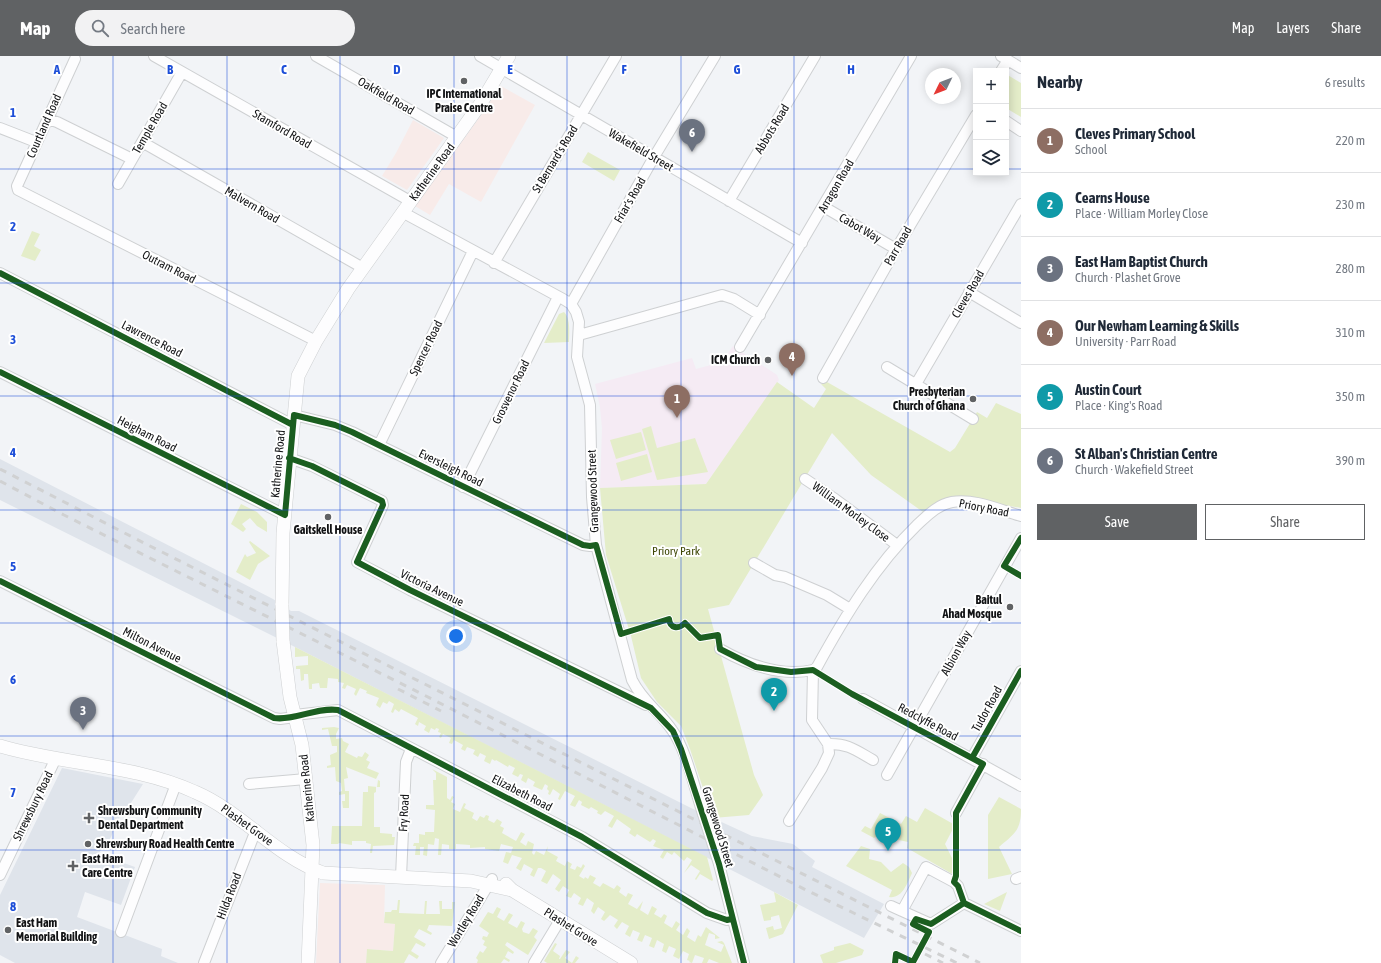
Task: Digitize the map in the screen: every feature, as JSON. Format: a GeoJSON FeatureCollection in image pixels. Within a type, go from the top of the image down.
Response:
{"type":"FeatureCollection","features":[{"type":"Feature","properties":{"kind":"main road","name":"Katherine Road"},"geometry":{"type":"LineString","coordinates":[[308,963],[313,845],[302,745],[289,694],[283,641],[282,605],[283,533],[298,376],[316,341],[363,268],[481,103],[509,56]]}},
{"type":"Feature","properties":{"kind":"main road","name":"Plashet Grove"},"geometry":{"type":"LineString","coordinates":[[0,746],[127,771],[176,784],[205,796],[256,830],[295,860],[313,869],[330,874],[490,882],[512,890],[628,963]]}},
{"type":"Feature","properties":{"kind":"street","name":"Stamford Road"},"geometry":{"type":"LineString","coordinates":[[154,56],[406,207]]}},
{"type":"Feature","properties":{"kind":"street","name":"Oakfield Road"},"geometry":{"type":"LineString","coordinates":[[316,56],[457,137]]}},
{"type":"Feature","properties":{"kind":"street","name":"Wakefield Street"},"geometry":{"type":"LineString","coordinates":[[480,56],[729,202],[802,243]]}},
{"type":"Feature","properties":{"kind":"street","name":"St Bernard's Road"},"geometry":{"type":"LineString","coordinates":[[494,263],[616,56]]}},
{"type":"Feature","properties":{"kind":"street","name":"Friar's Road"},"geometry":{"type":"LineString","coordinates":[[571,304],[654,157],[714,56]]}},
{"type":"Feature","properties":{"kind":"street","name":"Abbots Road"},"geometry":{"type":"LineString","coordinates":[[729,202],[815,56]]}},
{"type":"Feature","properties":{"kind":"street","name":"Arragon Road"},"geometry":{"type":"LineString","coordinates":[[740,347],[911,56]]}},
{"type":"Feature","properties":{"kind":"street"},"geometry":{"type":"LineString","coordinates":[[1002,68],[1004,58],[1021,68]]}},
{"type":"Feature","properties":{"kind":"street","name":"Courtland Road"},"geometry":{"type":"LineString","coordinates":[[21,192],[18,190],[17,186],[74,59]]}},
{"type":"Feature","properties":{"kind":"street","name":"Temple Road"},"geometry":{"type":"LineString","coordinates":[[118,184],[182,72]]}},
{"type":"Feature","properties":{"kind":"street"},"geometry":{"type":"LineString","coordinates":[[47,118],[132,159]]}},
{"type":"Feature","properties":{"kind":"street","name":"Parr Road"},"geometry":{"type":"LineString","coordinates":[[823,378],[896,249],[973,120]]}},
{"type":"Feature","properties":{"kind":"street"},"geometry":{"type":"LineString","coordinates":[[1009,123],[1021,131]]}},
{"type":"Feature","properties":{"kind":"street"},"geometry":{"type":"LineString","coordinates":[[0,128],[36,142]]}},
{"type":"Feature","properties":{"kind":"street","name":"Malvern Road"},"geometry":{"type":"LineString","coordinates":[[142,142],[363,268]]}},
{"type":"Feature","properties":{"kind":"street","name":"Outram Road"},"geometry":{"type":"LineString","coordinates":[[21,192],[316,341]]}},
{"type":"Feature","properties":{"kind":"street","name":"Cleves Road"},"geometry":{"type":"LineString","coordinates":[[916,384],[1021,204]]}},
{"type":"Feature","properties":{"kind":"street","name":"Cabot Way"},"geometry":{"type":"LineString","coordinates":[[824,206],[896,249]]}},
{"type":"Feature","properties":{"kind":"street"},"geometry":{"type":"LineString","coordinates":[[406,207],[473,252],[571,304]]}},
{"type":"Feature","properties":{"kind":"street","name":"Spencer Road"},"geometry":{"type":"LineString","coordinates":[[379,445],[473,252]]}},
{"type":"Feature","properties":{"kind":"street","name":"Lawrence Road"},"geometry":{"type":"LineString","coordinates":[[0,273],[294,420]]}},
{"type":"Feature","properties":{"kind":"street"},"geometry":{"type":"LineString","coordinates":[[969,292],[1021,323]]}},
{"type":"Feature","properties":{"kind":"street"},"geometry":{"type":"LineString","coordinates":[[579,335],[722,296],[734,300],[760,315]]}},
{"type":"Feature","properties":{"kind":"street","name":"Grosvenor Road"},"geometry":{"type":"LineString","coordinates":[[463,486],[558,298]]}},
{"type":"Feature","properties":{"kind":"street","name":"Grangewood Street"},"geometry":{"type":"LineString","coordinates":[[571,304],[576,312],[579,322],[577,358],[590,405],[592,497],[596,545],[632,680],[639,694],[673,731],[681,750],[719,864],[744,963]]}},
{"type":"Feature","properties":{"kind":"street"},"geometry":{"type":"LineString","coordinates":[[887,367],[973,419]]}},
{"type":"Feature","properties":{"kind":"street","name":"Heigham Road"},"geometry":{"type":"LineString","coordinates":[[0,372],[285,515]]}},
{"type":"Feature","properties":{"kind":"street","name":"Eversleigh Road"},"geometry":{"type":"LineString","coordinates":[[294,420],[335,425],[583,545],[596,545]]}},
{"type":"Feature","properties":{"kind":"street","name":"Victoria Avenue"},"geometry":{"type":"LineString","coordinates":[[289,458],[312,466],[382,501],[383,505],[357,562],[410,590],[651,708]]}},
{"type":"Feature","properties":{"kind":"street","name":"William Morley Close"},"geometry":{"type":"LineString","coordinates":[[805,479],[835,499],[897,545]]}},
{"type":"Feature","properties":{"kind":"street","name":"Priory Road"},"geometry":{"type":"LineString","coordinates":[[927,516],[943,504],[954,502],[980,505],[1021,516]]}},
{"type":"Feature","properties":{"kind":"street","name":"William Morley Close"},"geometry":{"type":"LineString","coordinates":[[812,670],[817,667],[850,609],[897,545],[927,516]]}},
{"type":"Feature","properties":{"kind":"street","name":"Albion Way"},"geometry":{"type":"LineString","coordinates":[[887,775],[1021,538]]}},
{"type":"Feature","properties":{"kind":"street"},"geometry":{"type":"LineString","coordinates":[[754,563],[775,575],[785,577],[827,595],[850,609]]}},
{"type":"Feature","properties":{"kind":"street","name":"Milton Avenue"},"geometry":{"type":"LineString","coordinates":[[0,581],[274,718],[280,719],[295,716]]}},
{"type":"Feature","properties":{"kind":"street"},"geometry":{"type":"LineString","coordinates":[[720,649],[756,666],[791,672],[812,670],[812,720],[828,744],[829,754],[789,821]]}},
{"type":"Feature","properties":{"kind":"street","name":"Tudor Road"},"geometry":{"type":"LineString","coordinates":[[972,758],[1021,671]]}},
{"type":"Feature","properties":{"kind":"street","name":"Redclyffe Road"},"geometry":{"type":"LineString","coordinates":[[863,699],[1021,786]]}},
{"type":"Feature","properties":{"kind":"street","name":"Elizabeth Road"},"geometry":{"type":"LineString","coordinates":[[295,716],[338,710],[582,837],[707,913],[720,918],[732,919]]}},
{"type":"Feature","properties":{"kind":"street"},"geometry":{"type":"LineString","coordinates":[[828,744],[840,743],[873,760]]}},
{"type":"Feature","properties":{"kind":"street","name":"Fry Road"},"geometry":{"type":"LineString","coordinates":[[401,877],[406,762],[411,749]]}},
{"type":"Feature","properties":{"kind":"street","name":"Shrewsbury Road"},"geometry":{"type":"LineString","coordinates":[[0,875],[56,758]]}},
{"type":"Feature","properties":{"kind":"street"},"geometry":{"type":"LineString","coordinates":[[956,813],[983,764]]}},
{"type":"Feature","properties":{"kind":"street"},"geometry":{"type":"LineString","coordinates":[[249,784],[306,779]]}},
{"type":"Feature","properties":{"kind":"street"},"geometry":{"type":"LineString","coordinates":[[121,932],[176,784]]}},
{"type":"Feature","properties":{"kind":"street","name":"Hilda Road"},"geometry":{"type":"LineString","coordinates":[[204,963],[256,830]]}},
{"type":"Feature","properties":{"kind":"street"},"geometry":{"type":"LineString","coordinates":[[902,911],[926,867],[954,882],[958,886],[964,903],[1021,932]]}},
{"type":"Feature","properties":{"kind":"street","name":"Wortley Road"},"geometry":{"type":"LineString","coordinates":[[440,963],[490,882]]}},
{"type":"Feature","properties":{"kind":"street"},"geometry":{"type":"LineString","coordinates":[[891,906],[932,924],[964,903]]}},
{"type":"Feature","properties":{"kind":"street"},"geometry":{"type":"LineString","coordinates":[[534,963],[560,920]]}},
{"type":"Feature","properties":{"kind":"shaded area"},"geometry":{"type":"Polygon","coordinates":[[[499,85],[535,105],[481,202],[449,184],[430,215],[415,206],[487,107],[499,85]]]}},
{"type":"Feature","properties":{"kind":"shaded area"},"geometry":{"type":"Polygon","coordinates":[[[413,120],[444,138],[407,190],[382,176],[413,120]]]}},
{"type":"Feature","properties":{"kind":"shaded area"},"geometry":{"type":"Polygon","coordinates":[[[733,346],[777,375],[779,380],[706,484],[600,488],[602,428],[600,407],[595,384],[692,358],[696,369],[722,362],[733,346]]]}},
{"type":"Feature","properties":{"kind":"shaded area"},"geometry":{"type":"Polygon","coordinates":[[[0,459],[273,599],[291,611],[299,611],[691,808],[752,836],[793,844],[815,861],[812,867],[884,904],[864,938],[295,647],[0,500],[0,459]]]}},
{"type":"Feature","properties":{"kind":"shaded area","name":"East Ham Care Centre"},"geometry":{"type":"Polygon","coordinates":[[[62,768],[143,784],[122,817],[120,816],[111,837],[98,854],[135,867],[121,905],[85,892],[77,917],[162,949],[161,956],[178,963],[15,963],[0,955],[0,895],[62,768]]]}},
{"type":"Feature","properties":{"kind":"shaded area"},"geometry":{"type":"Polygon","coordinates":[[[320,883],[385,885],[384,923],[395,924],[393,951],[367,949],[366,963],[316,963],[320,883]]]}},
{"type":"Feature","properties":{"kind":"green space"},"geometry":{"type":"Polygon","coordinates":[[[1009,76],[1021,83],[1021,117],[1009,110],[1009,76]]]}},
{"type":"Feature","properties":{"kind":"green space"},"geometry":{"type":"Polygon","coordinates":[[[588,152],[620,170],[614,181],[582,162],[588,152]]]}},
{"type":"Feature","properties":{"kind":"green space"},"geometry":{"type":"Polygon","coordinates":[[[32,231],[40,234],[34,246],[41,250],[35,261],[21,256],[32,231]]]}},
{"type":"Feature","properties":{"kind":"green space"},"geometry":{"type":"Polygon","coordinates":[[[564,312],[569,322],[569,342],[544,343],[559,314],[564,312]]]}},
{"type":"Feature","properties":{"kind":"green space","name":"Priory Park"},"geometry":{"type":"Polygon","coordinates":[[[777,382],[814,408],[826,389],[821,384],[827,382],[950,452],[955,448],[977,412],[987,418],[996,403],[1021,414],[1021,508],[957,496],[946,499],[923,512],[871,475],[832,433],[729,605],[708,609],[754,775],[763,795],[749,815],[713,818],[681,726],[657,702],[641,678],[631,636],[606,555],[600,488],[706,484],[777,382]]]}},
{"type":"Feature","properties":{"kind":"green space"},"geometry":{"type":"Polygon","coordinates":[[[651,426],[657,448],[695,438],[708,472],[657,480],[642,429],[651,426]]]}},
{"type":"Feature","properties":{"kind":"green space"},"geometry":{"type":"Polygon","coordinates":[[[641,432],[646,450],[616,459],[610,440],[641,432]]]}},
{"type":"Feature","properties":{"kind":"green space"},"geometry":{"type":"Polygon","coordinates":[[[647,454],[652,472],[621,481],[616,463],[647,454]]]}},
{"type":"Feature","properties":{"kind":"green space"},"geometry":{"type":"Polygon","coordinates":[[[241,504],[257,512],[267,522],[267,532],[257,526],[250,518],[242,524],[246,529],[243,532],[231,524],[241,504]]]}},
{"type":"Feature","properties":{"kind":"green space"},"geometry":{"type":"Polygon","coordinates":[[[250,541],[270,556],[258,564],[250,580],[236,572],[245,554],[247,557],[256,553],[249,542],[250,541]]]}},
{"type":"Feature","properties":{"kind":"green space"},"geometry":{"type":"Polygon","coordinates":[[[295,647],[707,857],[713,880],[712,881],[700,874],[696,880],[695,879],[700,871],[691,865],[684,873],[692,860],[687,857],[684,861],[674,852],[672,855],[667,852],[663,859],[660,857],[664,850],[653,846],[656,841],[653,839],[650,842],[637,834],[635,837],[629,833],[631,829],[617,819],[612,828],[608,826],[614,816],[605,811],[601,815],[597,813],[598,811],[591,807],[589,809],[581,805],[582,802],[579,800],[575,807],[570,805],[575,796],[565,791],[560,800],[558,799],[560,794],[553,789],[550,795],[548,794],[548,786],[545,784],[542,790],[533,786],[535,782],[528,778],[526,783],[521,780],[523,775],[520,774],[518,777],[512,774],[515,768],[509,765],[508,767],[492,759],[490,764],[484,761],[486,756],[480,753],[478,757],[473,754],[475,750],[467,747],[465,751],[461,749],[463,745],[454,740],[452,744],[449,743],[451,738],[443,734],[441,738],[439,737],[441,733],[438,732],[439,729],[436,728],[435,730],[431,728],[429,733],[424,730],[426,726],[419,722],[418,726],[415,724],[418,718],[401,709],[399,712],[395,709],[393,713],[391,712],[394,704],[389,701],[387,704],[383,702],[380,708],[376,705],[379,698],[366,693],[367,691],[360,688],[356,696],[354,694],[356,689],[347,685],[345,689],[342,688],[344,683],[338,682],[338,679],[328,678],[327,688],[320,688],[319,683],[312,684],[312,689],[309,689],[308,674],[304,674],[304,680],[301,681],[300,669],[296,669],[296,666],[308,665],[308,656],[295,657],[295,647]]]}},
{"type":"Feature","properties":{"kind":"green space"},"geometry":{"type":"Polygon","coordinates":[[[322,728],[339,728],[336,734],[336,739],[342,738],[343,741],[349,744],[345,752],[357,758],[358,756],[362,757],[365,752],[369,755],[366,760],[370,762],[367,768],[379,773],[376,779],[346,767],[348,778],[344,779],[345,791],[349,791],[349,808],[343,808],[342,801],[345,801],[345,794],[339,795],[339,792],[342,791],[341,783],[336,781],[335,767],[327,768],[327,766],[331,765],[330,755],[337,752],[337,746],[332,746],[328,729],[322,730],[322,728]]]}},
{"type":"Feature","properties":{"kind":"green space"},"geometry":{"type":"Polygon","coordinates":[[[432,769],[447,777],[447,798],[450,800],[452,796],[454,797],[451,802],[455,804],[453,809],[460,812],[464,803],[466,804],[464,808],[474,813],[472,818],[477,821],[480,816],[484,818],[486,815],[489,816],[488,820],[494,823],[497,819],[502,822],[500,826],[504,828],[502,833],[516,841],[521,832],[525,834],[520,842],[526,846],[528,841],[534,844],[532,853],[534,855],[536,851],[544,855],[548,846],[547,851],[558,857],[556,861],[565,866],[567,861],[572,864],[570,868],[575,870],[577,866],[581,868],[583,864],[585,866],[579,876],[584,879],[585,877],[588,879],[590,875],[596,878],[593,883],[600,887],[603,883],[614,889],[617,885],[621,888],[619,892],[626,897],[628,893],[633,895],[628,904],[637,909],[643,901],[640,910],[648,915],[652,906],[657,909],[654,914],[661,918],[664,914],[667,916],[664,923],[672,928],[676,921],[680,924],[676,930],[683,935],[687,928],[690,931],[687,937],[695,942],[698,935],[701,937],[706,927],[720,938],[715,939],[715,935],[709,933],[705,945],[721,952],[724,945],[717,942],[722,941],[724,943],[732,963],[719,963],[709,959],[707,963],[702,963],[704,958],[695,955],[692,963],[687,960],[689,954],[683,951],[679,959],[673,956],[676,949],[669,946],[666,953],[662,951],[664,944],[657,940],[654,948],[649,946],[652,938],[645,935],[642,942],[637,940],[640,933],[633,930],[630,937],[625,934],[629,926],[622,922],[617,929],[614,926],[618,920],[610,915],[604,921],[601,919],[605,912],[598,907],[594,914],[591,911],[594,903],[587,898],[583,906],[578,904],[581,898],[574,893],[571,898],[566,896],[569,890],[563,886],[559,892],[555,889],[561,880],[553,874],[547,884],[541,881],[546,871],[541,868],[538,868],[534,877],[530,875],[533,869],[524,864],[521,871],[516,868],[522,858],[512,855],[508,864],[503,862],[506,852],[511,853],[513,847],[501,844],[499,851],[485,849],[485,847],[470,848],[470,845],[456,844],[456,849],[449,849],[449,845],[442,844],[441,855],[438,855],[439,839],[435,838],[434,845],[428,844],[427,856],[423,855],[424,847],[420,847],[420,855],[415,855],[416,846],[413,846],[414,843],[419,843],[419,834],[425,835],[425,832],[434,832],[435,810],[426,809],[426,805],[434,805],[433,780],[436,780],[436,773],[432,769]]]}},
{"type":"Feature","properties":{"kind":"green space"},"geometry":{"type":"Polygon","coordinates":[[[378,780],[380,781],[380,787],[377,787],[378,780]]]}},
{"type":"Feature","properties":{"kind":"green space"},"geometry":{"type":"Polygon","coordinates":[[[368,786],[377,787],[376,792],[374,793],[374,827],[380,827],[380,833],[392,834],[392,837],[395,837],[394,845],[373,846],[372,853],[370,853],[371,844],[366,843],[366,841],[352,841],[352,845],[339,843],[331,844],[332,826],[362,826],[363,792],[368,792],[368,786]]]}},
{"type":"Feature","properties":{"kind":"green space"},"geometry":{"type":"Polygon","coordinates":[[[999,797],[1021,809],[1021,816],[1016,831],[999,847],[1012,874],[988,879],[988,815],[999,797]]]}},
{"type":"Feature","properties":{"kind":"green space"},"geometry":{"type":"Polygon","coordinates":[[[925,808],[955,825],[945,844],[954,862],[954,875],[907,848],[908,842],[894,839],[886,830],[874,838],[861,831],[865,826],[871,829],[880,813],[901,824],[906,816],[917,822],[925,808]]]}},
{"type":"Feature","properties":{"kind":"green space"},"geometry":{"type":"Polygon","coordinates":[[[861,846],[870,849],[869,859],[881,862],[891,872],[903,863],[909,867],[912,873],[901,893],[894,897],[889,897],[892,890],[846,866],[861,846]]]}},
{"type":"Feature","properties":{"kind":"green space"},"geometry":{"type":"Polygon","coordinates":[[[774,892],[798,905],[783,934],[769,939],[766,928],[773,926],[774,930],[782,928],[779,915],[771,917],[771,920],[764,921],[760,905],[776,902],[774,892]]]}},
{"type":"Feature","properties":{"kind":"green space"},"geometry":{"type":"Polygon","coordinates":[[[1007,892],[1000,911],[984,904],[1007,892]]]}},
{"type":"Feature","properties":{"kind":"green space"},"geometry":{"type":"Polygon","coordinates":[[[398,900],[400,900],[399,913],[424,914],[425,901],[427,901],[426,914],[440,914],[439,901],[442,901],[442,909],[452,909],[452,902],[455,902],[452,926],[429,925],[427,930],[432,933],[431,935],[419,929],[414,937],[426,944],[424,947],[416,943],[411,951],[419,956],[417,959],[409,954],[404,963],[366,963],[367,949],[393,951],[395,924],[384,923],[385,912],[397,910],[398,900]]]}},
{"type":"Feature","properties":{"kind":"green space"},"geometry":{"type":"Polygon","coordinates":[[[497,907],[501,909],[497,917],[504,921],[509,913],[513,915],[508,923],[517,928],[521,921],[525,923],[522,929],[523,932],[529,934],[533,928],[538,931],[534,937],[537,940],[528,955],[507,942],[505,945],[514,952],[513,954],[508,951],[505,957],[510,960],[509,962],[504,959],[501,963],[477,963],[478,960],[476,958],[480,951],[483,953],[487,947],[483,945],[485,941],[482,939],[483,936],[487,937],[489,933],[479,926],[488,912],[493,914],[497,907]]]}},
{"type":"Feature","properties":{"kind":"green space"},"geometry":{"type":"Polygon","coordinates":[[[555,943],[557,944],[553,951],[560,956],[559,959],[566,950],[570,952],[565,958],[572,963],[547,963],[544,961],[555,943]]]}},
{"type":"Feature","properties":{"kind":"green space"},"geometry":{"type":"Polygon","coordinates":[[[850,943],[864,950],[862,955],[836,963],[823,963],[820,955],[834,950],[834,947],[850,943]]]}},
{"type":"Feature","properties":{"kind":"green space"},"geometry":{"type":"Polygon","coordinates":[[[576,956],[579,958],[575,963],[572,963],[576,956]]]}},
{"type":"Feature","properties":{"kind":"railway"},"geometry":{"type":"LineString","coordinates":[[0,469],[146,544],[980,963]]}},
{"type":"Feature","properties":{"kind":"railway"},"geometry":{"type":"LineString","coordinates":[[0,481],[64,515],[424,695],[806,890],[957,963]]}},
{"type":"Feature","properties":{"kind":"railway"},"geometry":{"type":"LineString","coordinates":[[398,689],[441,711]]}},
{"type":"Feature","properties":{"kind":"railway"},"geometry":{"type":"LineString","coordinates":[[925,954],[943,963]]}},
{"type":"Feature","properties":{"kind":"cycle path"},"geometry":{"type":"LineString","coordinates":[[0,273],[293,425]]}},
{"type":"Feature","properties":{"kind":"cycle path"},"geometry":{"type":"LineString","coordinates":[[0,372],[285,515],[294,415],[335,425],[352,432],[583,545],[596,545],[621,634],[669,619],[671,624],[675,627],[680,627],[685,623],[700,638],[718,635],[720,649],[756,667],[791,672],[813,670],[852,694],[983,764],[956,813],[956,876],[954,882],[958,886],[964,903],[1021,931]]}},
{"type":"Feature","properties":{"kind":"cycle path"},"geometry":{"type":"LineString","coordinates":[[289,458],[312,466],[382,501],[383,505],[357,562],[410,590],[651,708],[673,731],[681,749],[719,864],[744,963]]}},
{"type":"Feature","properties":{"kind":"cycle path"},"geometry":{"type":"LineString","coordinates":[[1021,538],[1004,566],[1021,576]]}},
{"type":"Feature","properties":{"kind":"cycle path"},"geometry":{"type":"LineString","coordinates":[[0,581],[274,718],[289,718],[322,710],[338,710],[582,837],[707,913],[727,920],[731,919]]}},
{"type":"Feature","properties":{"kind":"cycle path"},"geometry":{"type":"LineString","coordinates":[[972,758],[1021,671]]}},
{"type":"Feature","properties":{"kind":"cycle path"},"geometry":{"type":"LineString","coordinates":[[895,963],[896,954],[913,962],[929,932],[913,924],[916,919],[931,924],[964,903]]}},
{"type":"Feature","properties":{"kind":"place","name":"IPC International Praise Centre"},"geometry":{"type":"Point","coordinates":[464,81]}},
{"type":"Feature","properties":{"kind":"place","name":"St Alban's Christian Centre"},"geometry":{"type":"Point","coordinates":[692,152]}},
{"type":"Feature","properties":{"kind":"place","name":"ICM Church"},"geometry":{"type":"Point","coordinates":[768,360]}},
{"type":"Feature","properties":{"kind":"place","name":"Our Newham Learning & Skills"},"geometry":{"type":"Point","coordinates":[792,376]}},
{"type":"Feature","properties":{"kind":"place","name":"Presbyterian Church of Ghana"},"geometry":{"type":"Point","coordinates":[973,399]}},
{"type":"Feature","properties":{"kind":"place","name":"Cleves Primary School"},"geometry":{"type":"Point","coordinates":[677,418]}},
{"type":"Feature","properties":{"kind":"place","name":"Gaitskell House"},"geometry":{"type":"Point","coordinates":[328,517]}},
{"type":"Feature","properties":{"kind":"place","name":"Baitul Ahad Mosque"},"geometry":{"type":"Point","coordinates":[1010,607]}},
{"type":"Feature","properties":{"kind":"place","name":"Cearns House"},"geometry":{"type":"Point","coordinates":[774,711]}},
{"type":"Feature","properties":{"kind":"place","name":"East Ham Baptist Church"},"geometry":{"type":"Point","coordinates":[83,730]}},
{"type":"Feature","properties":{"kind":"place","name":"Shrewsbury Community Dental Department"},"geometry":{"type":"Point","coordinates":[89,818]}},
{"type":"Feature","properties":{"kind":"place","name":"Shrewsbury Road Health Centre"},"geometry":{"type":"Point","coordinates":[88,844]}},
{"type":"Feature","properties":{"kind":"place","name":"Austin Court"},"geometry":{"type":"Point","coordinates":[888,851]}},
{"type":"Feature","properties":{"kind":"place","name":"East Ham Care Centre"},"geometry":{"type":"Point","coordinates":[73,866]}},
{"type":"Feature","properties":{"kind":"place","name":"East Ham Memorial Building"},"geometry":{"type":"Point","coordinates":[8,930]}}]}
